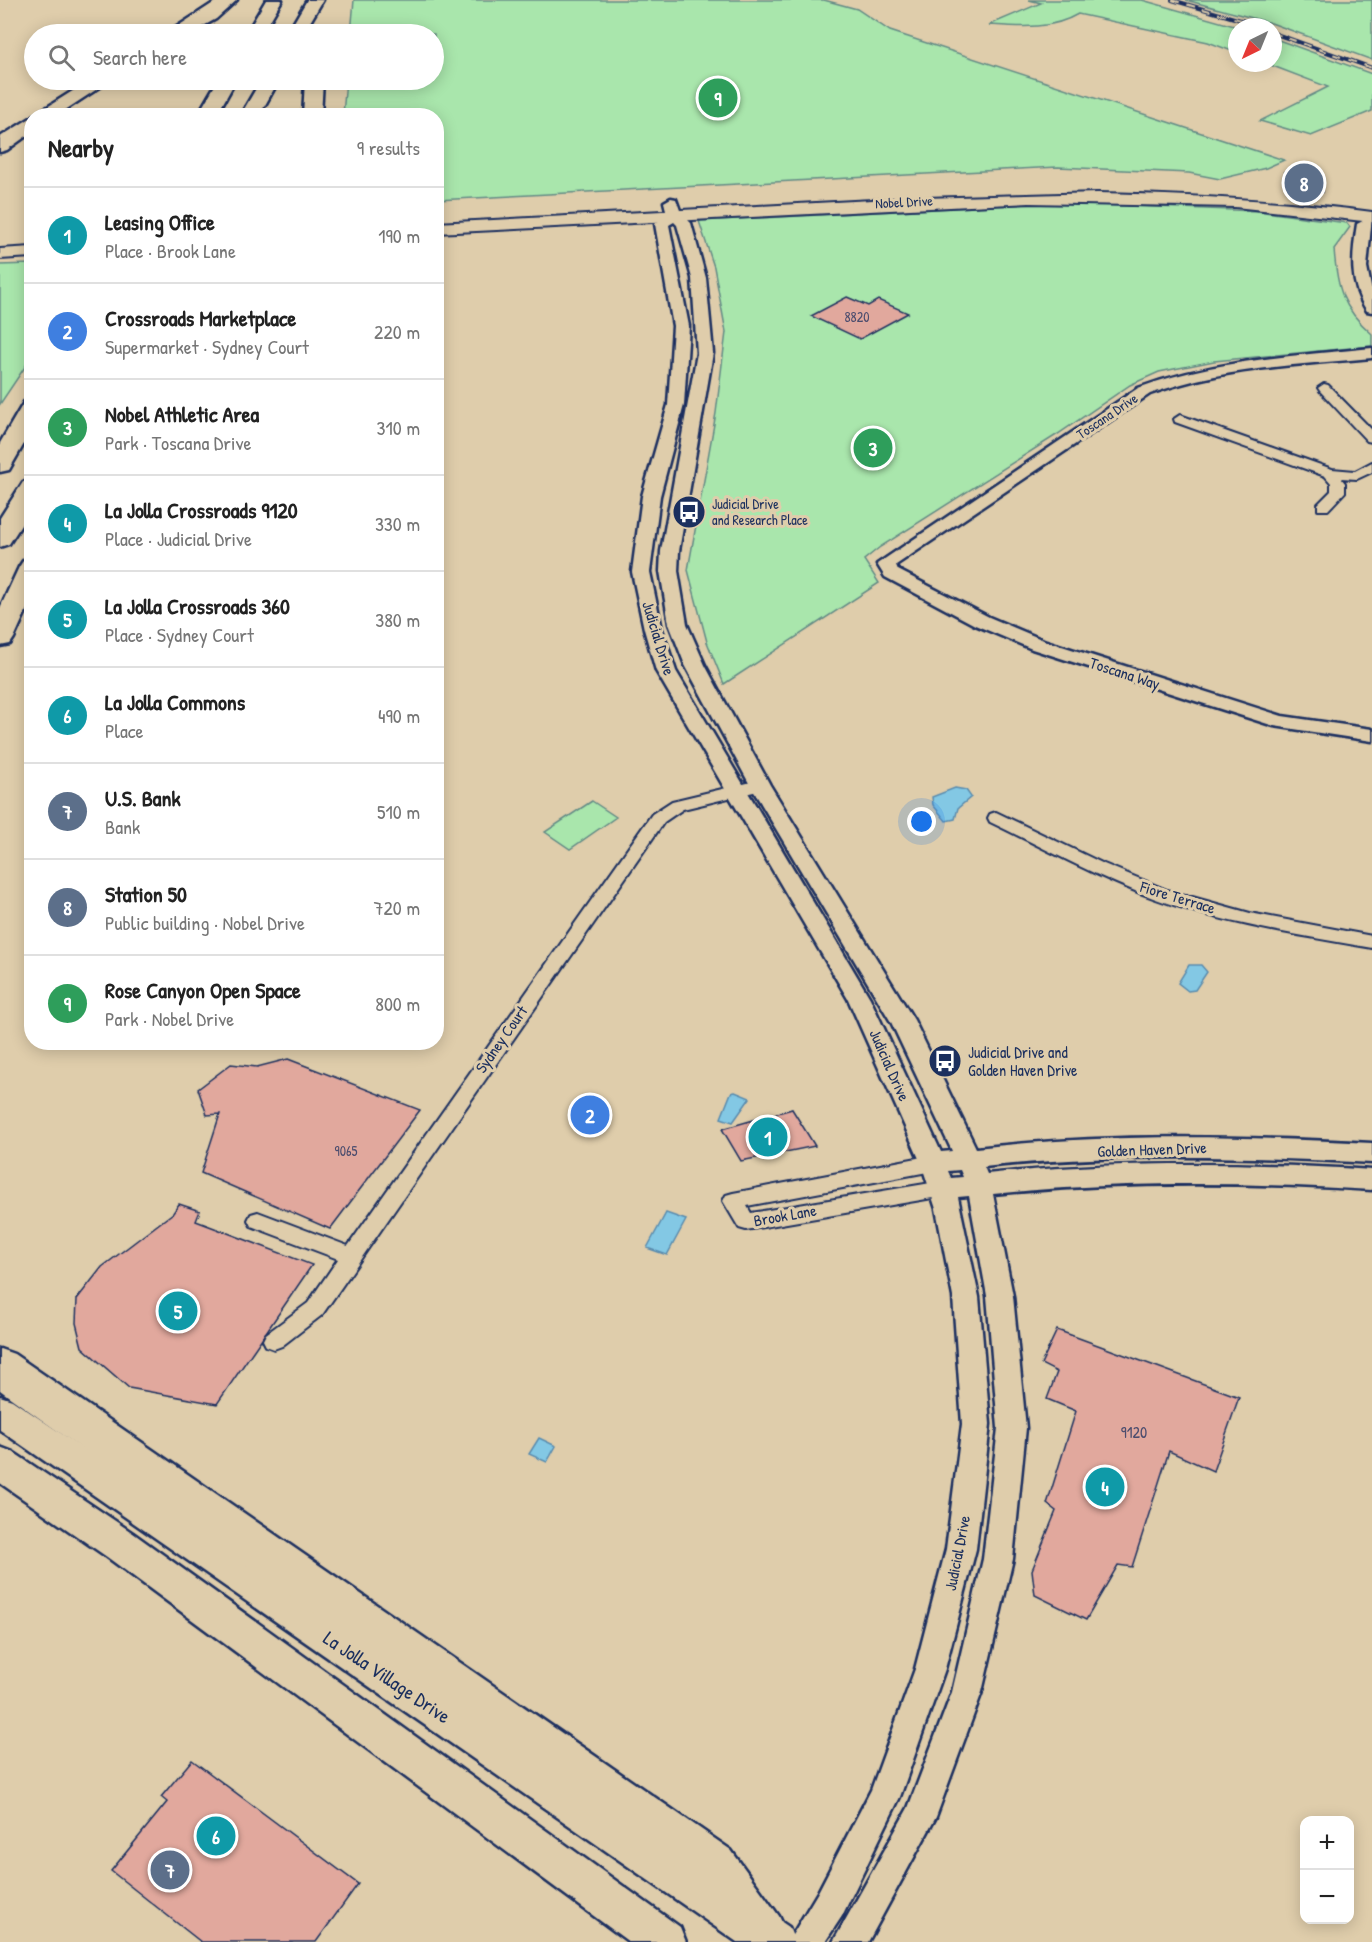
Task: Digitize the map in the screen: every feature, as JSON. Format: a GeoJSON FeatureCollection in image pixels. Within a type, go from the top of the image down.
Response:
{"type":"FeatureCollection","features":[{"type":"Feature","properties":{"kind":"highway"},"geometry":{"type":"LineString","coordinates":[[195,24],[229,0]]}},
{"type":"Feature","properties":{"kind":"highway"},"geometry":{"type":"LineString","coordinates":[[260,24],[274,0]]}},
{"type":"Feature","properties":{"kind":"highway"},"geometry":{"type":"LineString","coordinates":[[301,24],[315,0]]}},
{"type":"Feature","properties":{"kind":"highway"},"geometry":{"type":"LineString","coordinates":[[322,0],[325,10],[324,18]]}},
{"type":"Feature","properties":{"kind":"highway"},"geometry":{"type":"LineString","coordinates":[[55,108],[85,90]]}},
{"type":"Feature","properties":{"kind":"highway"},"geometry":{"type":"LineString","coordinates":[[211,108],[221,90]]}},
{"type":"Feature","properties":{"kind":"highway"},"geometry":{"type":"LineString","coordinates":[[254,108],[264,90]]}},
{"type":"Feature","properties":{"kind":"highway"},"geometry":{"type":"LineString","coordinates":[[312,108],[313,90]]}},
{"type":"Feature","properties":{"kind":"highway"},"geometry":{"type":"LineString","coordinates":[[0,146],[24,129]]}},
{"type":"Feature","properties":{"kind":"highway"},"geometry":{"type":"LineString","coordinates":[[0,429],[24,412]]}},
{"type":"Feature","properties":{"kind":"highway"},"geometry":{"type":"LineString","coordinates":[[0,465],[24,422]]}},
{"type":"Feature","properties":{"kind":"highway"},"geometry":{"type":"LineString","coordinates":[[0,539],[24,501]]}},
{"type":"Feature","properties":{"kind":"highway"},"geometry":{"type":"LineString","coordinates":[[0,638],[24,585]]}},
{"type":"Feature","properties":{"kind":"highway"},"geometry":{"type":"LineString","coordinates":[[0,1366],[22,1384],[714,1867],[768,1938]]}},
{"type":"Feature","properties":{"kind":"main road","name":"Nobel Drive"},"geometry":{"type":"LineString","coordinates":[[444,227],[672,208],[1022,186],[1112,185],[1255,194],[1372,206]]}},
{"type":"Feature","properties":{"kind":"main road","name":"Nobel Drive"},"geometry":{"type":"LineString","coordinates":[[444,215],[1083,196],[1166,197],[1253,202],[1372,219]]}},
{"type":"Feature","properties":{"kind":"main road"},"geometry":{"type":"LineString","coordinates":[[0,241],[24,240]]}},
{"type":"Feature","properties":{"kind":"main road"},"geometry":{"type":"LineString","coordinates":[[0,254],[24,252]]}},
{"type":"Feature","properties":{"kind":"main road","name":"La Jolla Village Drive"},"geometry":{"type":"LineString","coordinates":[[0,1411],[768,1938]]}},
{"type":"Feature","properties":{"kind":"main road"},"geometry":{"type":"LineString","coordinates":[[0,1463],[120,1545],[665,1942]]}},
{"type":"Feature","properties":{"kind":"street","name":"Judicial Drive"},"geometry":{"type":"LineString","coordinates":[[805,1942],[830,1904],[884,1797],[930,1669],[961,1549],[976,1424],[966,1297],[944,1189],[859,998],[666,671],[653,629],[640,572],[651,496],[676,405],[681,326],[662,224],[672,208],[684,223],[699,278],[705,353],[670,551],[669,571],[678,624],[695,665],[760,785],[902,1020],[969,1158],[979,1185],[1000,1296],[1012,1428],[998,1559],[967,1692],[920,1817],[850,1942]]}},
{"type":"Feature","properties":{"kind":"street"},"geometry":{"type":"LineString","coordinates":[[1372,219],[1364,224],[1358,270],[1359,281],[1372,308]]}},
{"type":"Feature","properties":{"kind":"street","name":"Toscana Drive"},"geometry":{"type":"LineString","coordinates":[[891,573],[886,564],[889,559],[1144,391],[1172,379],[1205,372],[1372,353]]}},
{"type":"Feature","properties":{"kind":"street"},"geometry":{"type":"LineString","coordinates":[[1324,388],[1372,438]]}},
{"type":"Feature","properties":{"kind":"street"},"geometry":{"type":"LineString","coordinates":[[1180,419],[1330,472],[1357,475],[1372,486]]}},
{"type":"Feature","properties":{"kind":"street"},"geometry":{"type":"LineString","coordinates":[[1357,475],[1372,466]]}},
{"type":"Feature","properties":{"kind":"street"},"geometry":{"type":"LineString","coordinates":[[1323,507],[1338,492],[1338,483],[1330,472]]}},
{"type":"Feature","properties":{"kind":"street","name":"Toscana Way"},"geometry":{"type":"LineString","coordinates":[[891,573],[982,621],[1039,645],[1236,710],[1281,722],[1372,735]]}},
{"type":"Feature","properties":{"kind":"street","name":"Sydney Court"},"geometry":{"type":"LineString","coordinates":[[274,1340],[315,1309],[658,818],[678,805],[735,789],[760,785]]}},
{"type":"Feature","properties":{"kind":"street","name":"Fiore Terrace"},"geometry":{"type":"LineString","coordinates":[[996,818],[1133,884],[1278,925],[1372,942]]}},
{"type":"Feature","properties":{"kind":"street","name":"Golden Haven Drive"},"geometry":{"type":"LineString","coordinates":[[933,1163],[969,1158],[1210,1147],[1372,1153]]}},
{"type":"Feature","properties":{"kind":"street","name":"Brook Lane"},"geometry":{"type":"LineString","coordinates":[[933,1163],[733,1202],[746,1222],[944,1189]]}},
{"type":"Feature","properties":{"kind":"street","name":"Golden Haven Drive"},"geometry":{"type":"LineString","coordinates":[[944,1189],[1098,1176],[1209,1174],[1372,1180]]}},
{"type":"Feature","properties":{"kind":"street"},"geometry":{"type":"LineString","coordinates":[[258,1220],[352,1256]]}},
{"type":"Feature","properties":{"kind":"green space"},"geometry":{"type":"Polygon","coordinates":[[[354,0],[824,0],[857,9],[890,31],[1284,160],[1266,168],[1220,179],[1189,173],[1058,167],[444,200],[444,108],[344,108],[345,90],[444,90],[444,24],[352,24],[354,0]]]}},
{"type":"Feature","properties":{"kind":"green space"},"geometry":{"type":"Polygon","coordinates":[[[1029,0],[1142,0],[1228,24],[1228,50],[1208,42],[1078,14],[1046,25],[1024,27],[989,25],[1041,3],[1029,0]]]}},
{"type":"Feature","properties":{"kind":"green space"},"geometry":{"type":"Polygon","coordinates":[[[1186,0],[1372,0],[1372,60],[1282,27],[1282,18],[1253,18],[1186,0]]]}},
{"type":"Feature","properties":{"kind":"green space"},"geometry":{"type":"Polygon","coordinates":[[[1282,41],[1372,74],[1372,111],[1311,136],[1260,121],[1328,87],[1282,69],[1282,41]]]}},
{"type":"Feature","properties":{"kind":"green space"},"geometry":{"type":"Polygon","coordinates":[[[1055,203],[1257,211],[1347,223],[1350,227],[1334,249],[1339,286],[1354,315],[1372,334],[1372,346],[1214,361],[1159,372],[1130,385],[1058,434],[880,547],[864,560],[879,583],[724,684],[707,642],[688,570],[716,413],[726,332],[714,267],[699,221],[1055,203]]]}},
{"type":"Feature","properties":{"kind":"green space"},"geometry":{"type":"Polygon","coordinates":[[[24,264],[24,368],[0,404],[0,265],[24,264]]]}},
{"type":"Feature","properties":{"kind":"green space"},"geometry":{"type":"Polygon","coordinates":[[[592,801],[616,817],[570,849],[545,832],[592,801]]]}},
{"type":"Feature","properties":{"kind":"water"},"geometry":{"type":"Polygon","coordinates":[[[955,788],[966,790],[971,797],[958,808],[955,819],[946,821],[933,805],[932,797],[955,788]]]}},
{"type":"Feature","properties":{"kind":"water"},"geometry":{"type":"Polygon","coordinates":[[[1189,965],[1201,965],[1207,972],[1195,990],[1188,991],[1178,983],[1189,965]]]}},
{"type":"Feature","properties":{"kind":"water"},"geometry":{"type":"Polygon","coordinates":[[[735,1092],[750,1098],[733,1122],[721,1118],[731,1093],[735,1092]]]}},
{"type":"Feature","properties":{"kind":"water"},"geometry":{"type":"Polygon","coordinates":[[[666,1213],[686,1220],[667,1255],[647,1248],[666,1213]]]}},
{"type":"Feature","properties":{"kind":"water"},"geometry":{"type":"Polygon","coordinates":[[[539,1438],[556,1446],[547,1462],[529,1454],[539,1438]]]}},
{"type":"Feature","properties":{"kind":"building"},"geometry":{"type":"Polygon","coordinates":[[[1285,172],[1317,173],[1323,192],[1290,190],[1285,172]]]}},
{"type":"Feature","properties":{"kind":"building"},"geometry":{"type":"Polygon","coordinates":[[[847,297],[868,306],[878,300],[908,313],[860,339],[811,316],[847,297]]]}},
{"type":"Feature","properties":{"kind":"building"},"geometry":{"type":"Polygon","coordinates":[[[288,1059],[420,1110],[330,1229],[201,1173],[220,1114],[207,1115],[198,1089],[231,1064],[257,1067],[288,1059]]]}},
{"type":"Feature","properties":{"kind":"building"},"geometry":{"type":"Polygon","coordinates":[[[792,1109],[815,1146],[741,1161],[722,1129],[792,1109]]]}},
{"type":"Feature","properties":{"kind":"building"},"geometry":{"type":"Polygon","coordinates":[[[179,1204],[200,1211],[196,1221],[312,1265],[217,1404],[129,1388],[82,1347],[76,1323],[77,1299],[102,1267],[173,1213],[179,1204]]]}},
{"type":"Feature","properties":{"kind":"building"},"geometry":{"type":"Polygon","coordinates":[[[1057,1330],[1239,1397],[1213,1471],[1169,1451],[1132,1567],[1118,1565],[1086,1620],[1035,1595],[1032,1570],[1056,1511],[1047,1504],[1076,1411],[1047,1399],[1057,1372],[1041,1364],[1057,1330]]]}},
{"type":"Feature","properties":{"kind":"building"},"geometry":{"type":"Polygon","coordinates":[[[192,1760],[358,1884],[316,1942],[201,1942],[111,1871],[167,1802],[161,1797],[192,1760]]]}},
{"type":"Feature","properties":{"kind":"railway"},"geometry":{"type":"LineString","coordinates":[[1172,0],[1234,18]]}},
{"type":"Feature","properties":{"kind":"railway"},"geometry":{"type":"LineString","coordinates":[[1282,36],[1372,68]]}},
{"type":"Feature","properties":{"kind":"place","name":"Rose Canyon Open Space"},"geometry":{"type":"Point","coordinates":[718,98]}},
{"type":"Feature","properties":{"kind":"place","name":"Station 50"},"geometry":{"type":"Point","coordinates":[1304,183]}},
{"type":"Feature","properties":{"kind":"place","name":"Nobel Athletic Area"},"geometry":{"type":"Point","coordinates":[873,448]}},
{"type":"Feature","properties":{"kind":"place","name":"Judicial Drive and Research Place"},"geometry":{"type":"Point","coordinates":[689,512]}},
{"type":"Feature","properties":{"kind":"place","name":"Judicial Drive and Golden Haven Drive"},"geometry":{"type":"Point","coordinates":[945,1061]}},
{"type":"Feature","properties":{"kind":"place","name":"Crossroads Marketplace"},"geometry":{"type":"Point","coordinates":[590,1115]}},
{"type":"Feature","properties":{"kind":"place","name":"Leasing Office"},"geometry":{"type":"Point","coordinates":[768,1137]}},
{"type":"Feature","properties":{"kind":"place","name":"La Jolla Crossroads 360"},"geometry":{"type":"Point","coordinates":[178,1311]}},
{"type":"Feature","properties":{"kind":"place","name":"La Jolla Crossroads 9120"},"geometry":{"type":"Point","coordinates":[1105,1487]}},
{"type":"Feature","properties":{"kind":"place","name":"La Jolla Commons"},"geometry":{"type":"Point","coordinates":[216,1836]}},
{"type":"Feature","properties":{"kind":"place","name":"U.S. Bank"},"geometry":{"type":"Point","coordinates":[170,1870]}}]}
